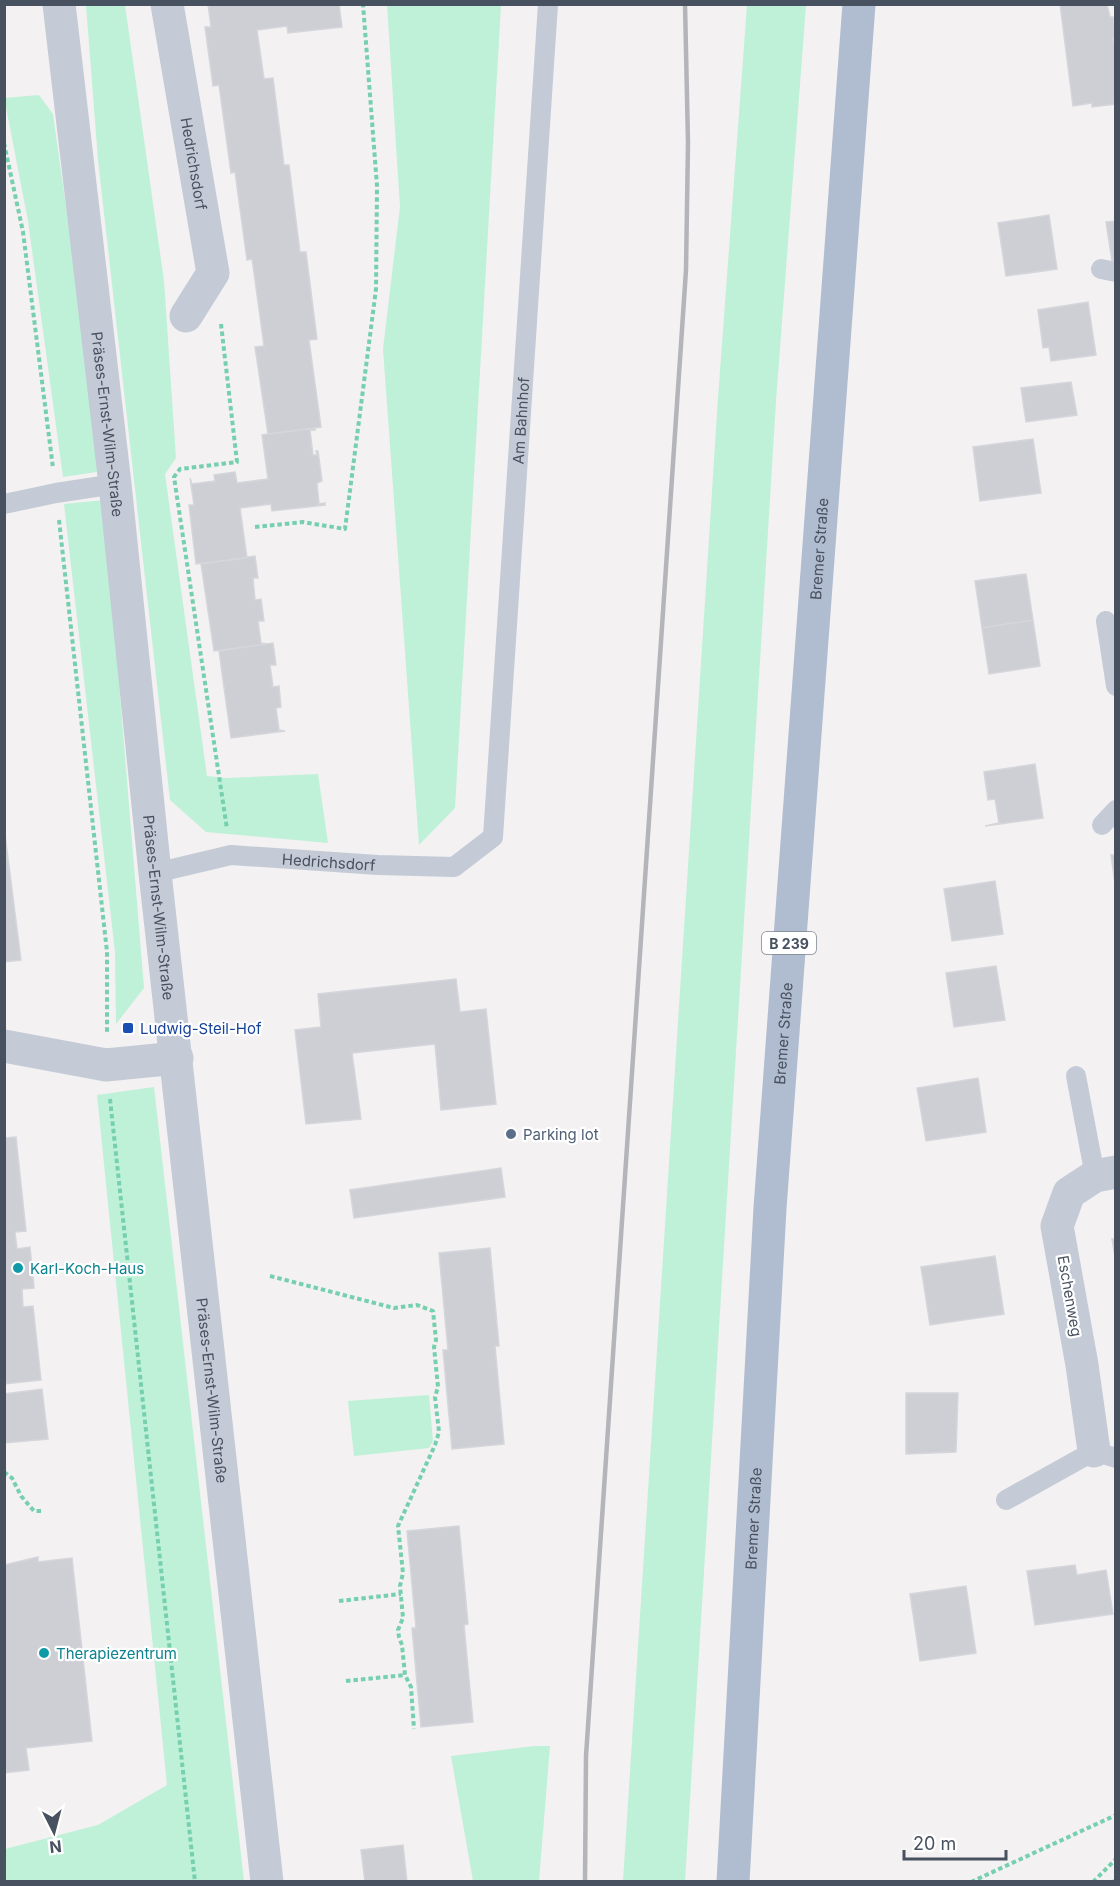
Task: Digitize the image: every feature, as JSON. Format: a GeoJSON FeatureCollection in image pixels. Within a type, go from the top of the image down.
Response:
{"type":"FeatureCollection","features":[{"type":"Feature","properties":{"kind":"main road","name":"Bremer Straße"},"geometry":{"type":"LineString","coordinates":[[733,1881],[770,1208],[859,4]]}},
{"type":"Feature","properties":{"kind":"street","name":"Präses-Ernst-Wilm-Straße"},"geometry":{"type":"LineString","coordinates":[[59,4],[115,484],[219,1465],[267,1881]]}},
{"type":"Feature","properties":{"kind":"street","name":"Hedrichsdorf"},"geometry":{"type":"LineString","coordinates":[[167,4],[213,273]]}},
{"type":"Feature","properties":{"kind":"street"},"geometry":{"type":"LineString","coordinates":[[186,316],[213,273]]}},
{"type":"Feature","properties":{"kind":"street"},"geometry":{"type":"LineString","coordinates":[[4,1046],[106,1065],[177,1058]]}},
{"type":"Feature","properties":{"kind":"street","name":"Eschenweg"},"geometry":{"type":"LineString","coordinates":[[1105,1174],[1069,1194],[1057,1226],[1082,1365],[1105,1455]]}},
{"type":"Feature","properties":{"kind":"lane","name":"Am Bahnhof"},"geometry":{"type":"LineString","coordinates":[[493,837],[548,4]]}},
{"type":"Feature","properties":{"kind":"lane"},"geometry":{"type":"LineString","coordinates":[[4,504],[115,484]]}},
{"type":"Feature","properties":{"kind":"lane"},"geometry":{"type":"LineString","coordinates":[[1106,621],[1116,686]]}},
{"type":"Feature","properties":{"kind":"lane"},"geometry":{"type":"LineString","coordinates":[[1102,825],[1116,810]]}},
{"type":"Feature","properties":{"kind":"lane","name":"Hedrichsdorf"},"geometry":{"type":"LineString","coordinates":[[155,873],[231,855],[378,865],[453,867],[493,837]]}},
{"type":"Feature","properties":{"kind":"lane"},"geometry":{"type":"LineString","coordinates":[[1076,1076],[1105,1174]]}},
{"type":"Feature","properties":{"kind":"lane"},"geometry":{"type":"LineString","coordinates":[[1006,1500],[1105,1455]]}},
{"type":"Feature","properties":{"kind":"path"},"geometry":{"type":"LineString","coordinates":[[255,527],[303,522],[345,529],[376,289],[377,186],[363,4]]}},
{"type":"Feature","properties":{"kind":"path"},"geometry":{"type":"LineString","coordinates":[[4,143],[23,232],[56,493],[107,952],[106,1065],[195,1881]]}},
{"type":"Feature","properties":{"kind":"path"},"geometry":{"type":"LineString","coordinates":[[213,273],[226,353],[237,462],[180,469],[174,477],[231,855]]}},
{"type":"Feature","properties":{"kind":"path"},"geometry":{"type":"LineString","coordinates":[[270,1276],[394,1308],[417,1305],[433,1311],[438,1387],[435,1397],[440,1432],[398,1526],[403,1618],[398,1630],[405,1675],[411,1687],[414,1729]]}},
{"type":"Feature","properties":{"kind":"path"},"geometry":{"type":"LineString","coordinates":[[4,1472],[12,1478],[21,1496],[34,1511],[42,1511]]}},
{"type":"Feature","properties":{"kind":"path"},"geometry":{"type":"LineString","coordinates":[[339,1601],[400,1594]]}},
{"type":"Feature","properties":{"kind":"path"},"geometry":{"type":"LineString","coordinates":[[346,1681],[405,1675]]}},
{"type":"Feature","properties":{"kind":"path"},"geometry":{"type":"LineString","coordinates":[[971,1881],[1116,1815]]}},
{"type":"Feature","properties":{"kind":"path"},"geometry":{"type":"LineString","coordinates":[[1093,1881],[1116,1859]]}},
{"type":"Feature","properties":{"kind":"green space"},"geometry":{"type":"Polygon","coordinates":[[[86,5],[125,5],[164,281],[176,458],[165,474],[207,776],[225,778],[318,774],[328,843],[206,832],[170,800],[98,160],[86,5]]]}},
{"type":"Feature","properties":{"kind":"green space"},"geometry":{"type":"Polygon","coordinates":[[[387,5],[501,5],[455,808],[419,845],[383,349],[400,207],[387,5]]]}},
{"type":"Feature","properties":{"kind":"green space"},"geometry":{"type":"Polygon","coordinates":[[[747,5],[806,5],[776,401],[685,1881],[623,1881],[718,398],[747,5]]]}},
{"type":"Feature","properties":{"kind":"green space"},"geometry":{"type":"Polygon","coordinates":[[[39,95],[53,114],[103,471],[63,477],[28,221],[4,98],[39,95]]]}},
{"type":"Feature","properties":{"kind":"green space"},"geometry":{"type":"Polygon","coordinates":[[[104,500],[144,988],[116,1024],[115,952],[64,504],[104,500]]]}},
{"type":"Feature","properties":{"kind":"green space"},"geometry":{"type":"Polygon","coordinates":[[[154,1087],[244,1881],[5,1881],[5,1849],[98,1825],[167,1785],[97,1095],[154,1087]]]}},
{"type":"Feature","properties":{"kind":"green space"},"geometry":{"type":"Polygon","coordinates":[[[429,1395],[433,1441],[429,1448],[354,1456],[348,1401],[429,1395]]]}},
{"type":"Feature","properties":{"kind":"green space"},"geometry":{"type":"Polygon","coordinates":[[[550,1746],[539,1881],[473,1881],[451,1756],[550,1746]]]}},
{"type":"Feature","properties":{"kind":"building"},"geometry":{"type":"Polygon","coordinates":[[[208,4],[339,4],[342,27],[288,33],[287,26],[257,30],[264,79],[273,78],[284,165],[289,165],[300,252],[306,252],[317,339],[309,340],[321,427],[268,434],[255,347],[264,346],[255,280],[252,259],[247,260],[235,172],[231,173],[219,85],[213,86],[205,27],[211,27],[208,4]]]}},
{"type":"Feature","properties":{"kind":"building"},"geometry":{"type":"Polygon","coordinates":[[[1060,4],[1107,4],[1110,17],[1113,17],[1116,37],[1113,38],[1116,52],[1116,104],[1092,107],[1092,103],[1073,106],[1060,4]]]}},
{"type":"Feature","properties":{"kind":"building"},"geometry":{"type":"Polygon","coordinates":[[[1049,215],[1057,269],[1006,276],[998,223],[1049,215]]]}},
{"type":"Feature","properties":{"kind":"building"},"geometry":{"type":"Polygon","coordinates":[[[1116,221],[1116,260],[1112,261],[1106,222],[1116,221]]]}},
{"type":"Feature","properties":{"kind":"building"},"geometry":{"type":"Polygon","coordinates":[[[1088,302],[1096,355],[1051,361],[1049,347],[1043,348],[1038,310],[1088,302]]]}},
{"type":"Feature","properties":{"kind":"building"},"geometry":{"type":"Polygon","coordinates":[[[1071,382],[1077,415],[1026,422],[1021,388],[1071,382]]]}},
{"type":"Feature","properties":{"kind":"building"},"geometry":{"type":"Polygon","coordinates":[[[315,428],[315,430],[310,430],[313,455],[317,455],[316,451],[318,451],[322,481],[317,483],[319,504],[325,503],[325,505],[272,511],[271,504],[240,508],[247,558],[196,564],[189,505],[194,505],[190,478],[192,484],[215,481],[214,475],[235,472],[237,483],[268,479],[262,435],[315,428]]]}},
{"type":"Feature","properties":{"kind":"building"},"geometry":{"type":"Polygon","coordinates":[[[1033,439],[1041,493],[980,501],[973,447],[1033,439]]]}},
{"type":"Feature","properties":{"kind":"building"},"geometry":{"type":"Polygon","coordinates":[[[255,556],[258,578],[253,578],[255,600],[261,599],[264,621],[258,621],[261,643],[267,644],[214,651],[201,564],[255,556]]]}},
{"type":"Feature","properties":{"kind":"building"},"geometry":{"type":"Polygon","coordinates":[[[1026,574],[1033,620],[982,628],[975,581],[1026,574]]]}},
{"type":"Feature","properties":{"kind":"building"},"geometry":{"type":"Polygon","coordinates":[[[1033,620],[1040,666],[989,674],[982,628],[1033,620]]]}},
{"type":"Feature","properties":{"kind":"building"},"geometry":{"type":"Polygon","coordinates":[[[273,643],[276,665],[270,665],[273,687],[279,686],[281,707],[276,708],[279,730],[285,731],[231,738],[219,651],[273,643]]]}},
{"type":"Feature","properties":{"kind":"building"},"geometry":{"type":"Polygon","coordinates":[[[1035,764],[1043,818],[985,826],[999,823],[995,799],[988,800],[984,772],[1035,764]]]}},
{"type":"Feature","properties":{"kind":"building"},"geometry":{"type":"Polygon","coordinates":[[[4,827],[21,960],[4,962],[4,827]]]}},
{"type":"Feature","properties":{"kind":"building"},"geometry":{"type":"Polygon","coordinates":[[[1111,855],[1116,855],[1116,891],[1111,855]]]}},
{"type":"Feature","properties":{"kind":"building"},"geometry":{"type":"Polygon","coordinates":[[[995,881],[1003,934],[952,941],[944,889],[995,881]]]}},
{"type":"Feature","properties":{"kind":"building"},"geometry":{"type":"Polygon","coordinates":[[[996,966],[1005,1020],[954,1027],[946,973],[996,966]]]}},
{"type":"Feature","properties":{"kind":"building"},"geometry":{"type":"Polygon","coordinates":[[[456,979],[460,1012],[486,1009],[496,1104],[441,1110],[435,1044],[352,1053],[361,1119],[306,1124],[295,1030],[321,1027],[318,994],[456,979]]]}},
{"type":"Feature","properties":{"kind":"building"},"geometry":{"type":"Polygon","coordinates":[[[978,1078],[986,1132],[926,1141],[917,1088],[978,1078]]]}},
{"type":"Feature","properties":{"kind":"building","name":"Karl-Koch-Haus"},"geometry":{"type":"Polygon","coordinates":[[[16,1137],[26,1231],[15,1232],[17,1249],[30,1247],[34,1288],[22,1289],[23,1307],[33,1306],[41,1380],[4,1384],[4,1138],[16,1137]]]}},
{"type":"Feature","properties":{"kind":"building"},"geometry":{"type":"Polygon","coordinates":[[[501,1168],[505,1197],[354,1218],[350,1190],[501,1168]]]}},
{"type":"Feature","properties":{"kind":"building"},"geometry":{"type":"Polygon","coordinates":[[[1112,1239],[1116,1239],[1116,1262],[1112,1239]]]}},
{"type":"Feature","properties":{"kind":"building"},"geometry":{"type":"Polygon","coordinates":[[[490,1248],[499,1346],[495,1346],[504,1444],[452,1449],[443,1350],[448,1350],[439,1253],[490,1248]]]}},
{"type":"Feature","properties":{"kind":"building"},"geometry":{"type":"Polygon","coordinates":[[[995,1256],[1004,1314],[930,1325],[921,1267],[995,1256]]]}},
{"type":"Feature","properties":{"kind":"building"},"geometry":{"type":"Polygon","coordinates":[[[42,1389],[48,1439],[4,1443],[4,1394],[42,1389]]]}},
{"type":"Feature","properties":{"kind":"building"},"geometry":{"type":"Polygon","coordinates":[[[906,1393],[958,1393],[956,1452],[906,1454],[906,1393]]]}},
{"type":"Feature","properties":{"kind":"building"},"geometry":{"type":"Polygon","coordinates":[[[459,1526],[468,1624],[464,1625],[473,1722],[421,1727],[412,1628],[416,1628],[407,1531],[459,1526]]]}},
{"type":"Feature","properties":{"kind":"building","name":"Therapiezentrum"},"geometry":{"type":"Polygon","coordinates":[[[38,1557],[38,1562],[72,1558],[92,1741],[26,1748],[29,1770],[4,1773],[4,1565],[38,1557]]]}},
{"type":"Feature","properties":{"kind":"building"},"geometry":{"type":"Polygon","coordinates":[[[1075,1565],[1077,1575],[1106,1570],[1113,1614],[1035,1625],[1027,1571],[1075,1565]]]}},
{"type":"Feature","properties":{"kind":"building"},"geometry":{"type":"Polygon","coordinates":[[[966,1586],[976,1653],[920,1661],[910,1594],[966,1586]]]}},
{"type":"Feature","properties":{"kind":"building"},"geometry":{"type":"Polygon","coordinates":[[[403,1845],[407,1882],[365,1882],[361,1850],[403,1845]]]}},
{"type":"Feature","properties":{"kind":"railway"},"geometry":{"type":"LineString","coordinates":[[585,1882],[586,1756],[686,270],[688,143],[685,4]]}},
{"type":"Feature","properties":{"kind":"place","name":"Ludwig-Steil-Hof"},"geometry":{"type":"Point","coordinates":[128,1028]}},
{"type":"Feature","properties":{"kind":"place","name":"Parking lot"},"geometry":{"type":"Point","coordinates":[511,1134]}},
{"type":"Feature","properties":{"kind":"place","name":"Karl-Koch-Haus"},"geometry":{"type":"Point","coordinates":[18,1268]}},
{"type":"Feature","properties":{"kind":"place","name":"Therapiezentrum"},"geometry":{"type":"Point","coordinates":[44,1653]}}]}
